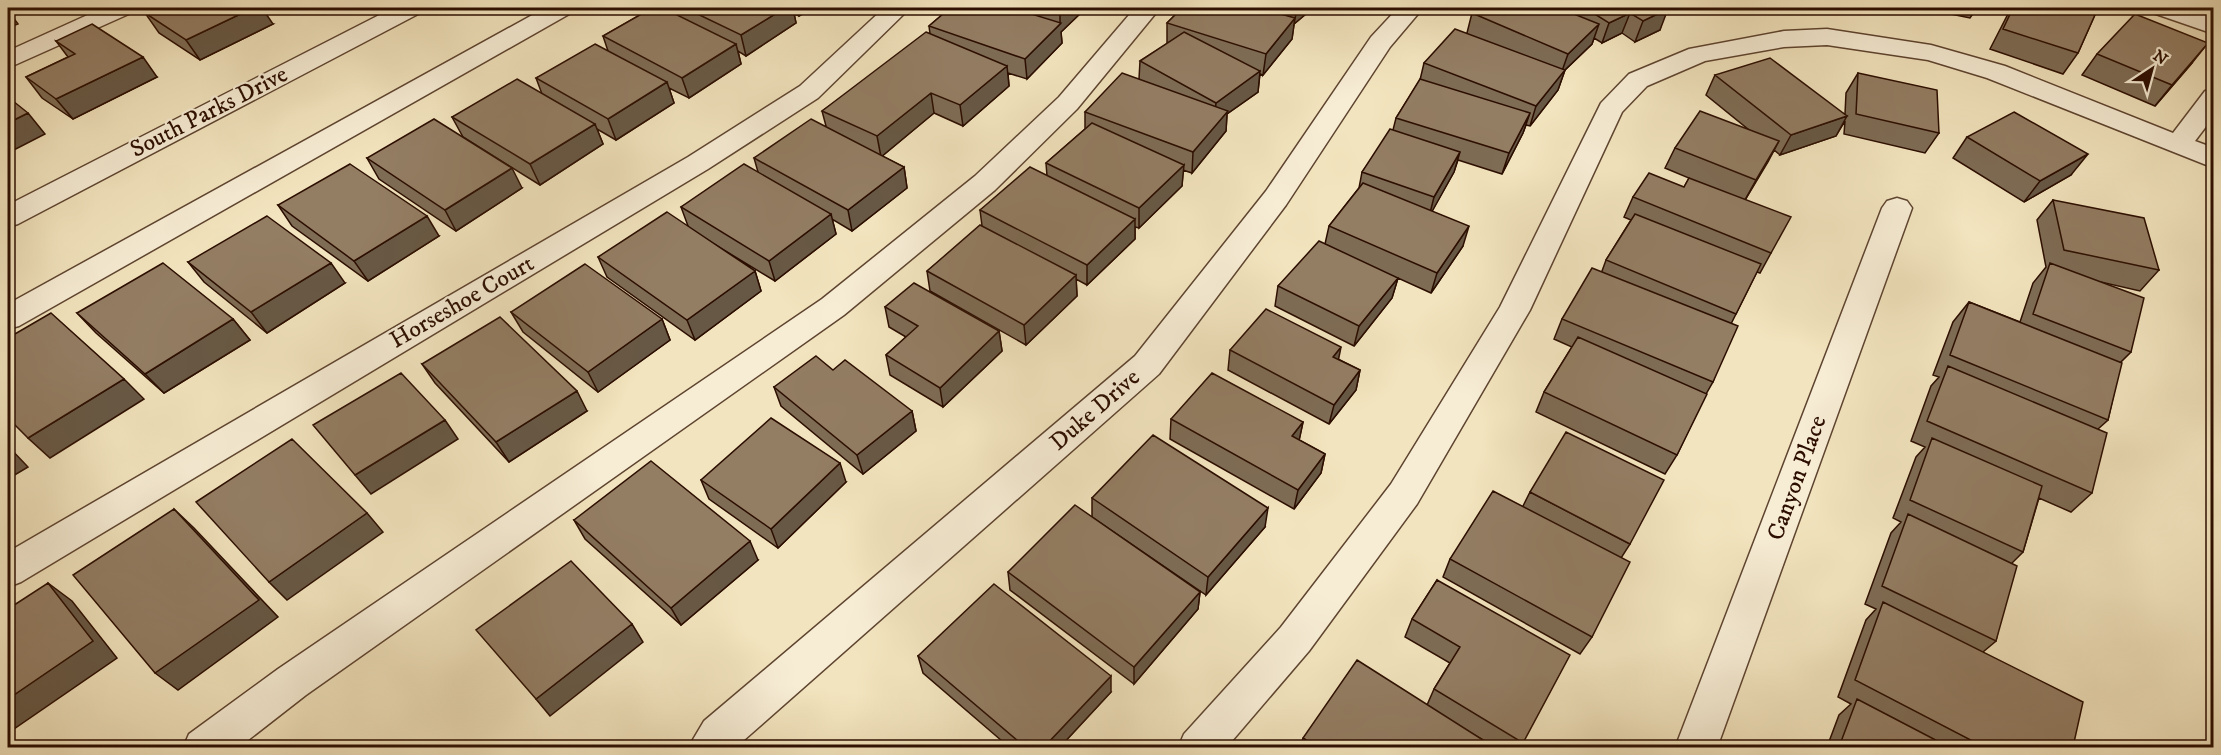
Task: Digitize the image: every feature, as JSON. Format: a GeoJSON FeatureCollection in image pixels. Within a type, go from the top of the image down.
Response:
{"type":"FeatureCollection","features":[{"type":"Feature","properties":{"kind":"street"},"geometry":{"type":"LineString","coordinates":[[8,60],[122,8]]}},
{"type":"Feature","properties":{"kind":"street","name":"South Parks Drive"},"geometry":{"type":"LineString","coordinates":[[8,217],[411,8]]}},
{"type":"Feature","properties":{"kind":"street"},"geometry":{"type":"LineString","coordinates":[[8,318],[562,8]]}},
{"type":"Feature","properties":{"kind":"street","name":"Horseshoe Court"},"geometry":{"type":"LineString","coordinates":[[8,571],[109,508],[698,163],[809,92],[898,8]]}},
{"type":"Feature","properties":{"kind":"street"},"geometry":{"type":"LineString","coordinates":[[204,747],[292,682],[833,307],[985,183],[1068,102],[1148,8]]}},
{"type":"Feature","properties":{"kind":"street","name":"Duke Drive"},"geometry":{"type":"LineString","coordinates":[[710,747],[719,735],[1147,365],[1276,198],[1380,42],[1411,8]]}},
{"type":"Feature","properties":{"kind":"street"},"geometry":{"type":"LineString","coordinates":[[2163,8],[2214,27]]}},
{"type":"Feature","properties":{"kind":"street"},"geometry":{"type":"LineString","coordinates":[[1199,747],[1295,639],[1404,494],[1514,310],[1610,109],[1638,80],[1698,54],[1784,39],[1827,37],[1931,53],[1996,72],[2214,159]]}},
{"type":"Feature","properties":{"kind":"street"},"geometry":{"type":"LineString","coordinates":[[2179,144],[2214,97]]}},
{"type":"Feature","properties":{"kind":"street","name":"Canyon Place"},"geometry":{"type":"LineString","coordinates":[[1696,747],[1898,208]]}},
{"type":"Feature","properties":{"kind":"building"},"geometry":{"type":"Polygon","coordinates":[[[156,8],[253,8],[186,40],[145,13],[156,8]]]}},
{"type":"Feature","properties":{"kind":"building"},"geometry":{"type":"Polygon","coordinates":[[[652,8],[663,8],[736,44],[682,78],[603,36],[652,8]]]}},
{"type":"Feature","properties":{"kind":"building"},"geometry":{"type":"Polygon","coordinates":[[[685,8],[785,8],[741,35],[685,8]]]}},
{"type":"Feature","properties":{"kind":"building"},"geometry":{"type":"Polygon","coordinates":[[[950,8],[1012,8],[1061,23],[1025,59],[929,26],[950,8]]]}},
{"type":"Feature","properties":{"kind":"building"},"geometry":{"type":"Polygon","coordinates":[[[1044,8],[1065,8],[1060,13],[1044,8]]]}},
{"type":"Feature","properties":{"kind":"building"},"geometry":{"type":"Polygon","coordinates":[[[1182,8],[1259,8],[1295,18],[1266,54],[1167,23],[1182,8]]]}},
{"type":"Feature","properties":{"kind":"building"},"geometry":{"type":"Polygon","coordinates":[[[1479,8],[1559,8],[1599,24],[1568,54],[1472,13],[1479,8]]]}},
{"type":"Feature","properties":{"kind":"building"},"geometry":{"type":"Polygon","coordinates":[[[1585,8],[1668,9],[1643,21],[1630,13],[1609,23],[1585,8]]]}},
{"type":"Feature","properties":{"kind":"building"},"geometry":{"type":"Polygon","coordinates":[[[2013,8],[2098,8],[2078,53],[2003,29],[2013,8]]]}},
{"type":"Feature","properties":{"kind":"building"},"geometry":{"type":"Polygon","coordinates":[[[2135,14],[2208,43],[2172,85],[2097,54],[2135,14]]]}},
{"type":"Feature","properties":{"kind":"building"},"geometry":{"type":"Polygon","coordinates":[[[92,24],[143,57],[56,99],[26,77],[75,54],[56,41],[92,24]]]}},
{"type":"Feature","properties":{"kind":"building"},"geometry":{"type":"Polygon","coordinates":[[[1455,29],[1565,70],[1536,106],[1424,63],[1455,29]]]}},
{"type":"Feature","properties":{"kind":"building"},"geometry":{"type":"Polygon","coordinates":[[[926,32],[1007,66],[960,105],[931,93],[877,136],[822,111],[926,32]]]}},
{"type":"Feature","properties":{"kind":"building"},"geometry":{"type":"Polygon","coordinates":[[[1184,32],[1260,71],[1216,103],[1140,61],[1184,32]]]}},
{"type":"Feature","properties":{"kind":"building"},"geometry":{"type":"Polygon","coordinates":[[[595,44],[667,82],[608,119],[536,78],[595,44]]]}},
{"type":"Feature","properties":{"kind":"building"},"geometry":{"type":"Polygon","coordinates":[[[1770,58],[1847,116],[1791,135],[1715,75],[1770,58]]]}},
{"type":"Feature","properties":{"kind":"building"},"geometry":{"type":"Polygon","coordinates":[[[1122,73],[1228,111],[1193,152],[1085,112],[1122,73]]]}},
{"type":"Feature","properties":{"kind":"building"},"geometry":{"type":"Polygon","coordinates":[[[1858,73],[1937,90],[1939,133],[1856,114],[1858,73]]]}},
{"type":"Feature","properties":{"kind":"building"},"geometry":{"type":"Polygon","coordinates":[[[517,79],[595,124],[530,164],[452,117],[517,79]]]}},
{"type":"Feature","properties":{"kind":"building"},"geometry":{"type":"Polygon","coordinates":[[[1420,79],[1530,113],[1509,153],[1396,118],[1420,79]]]}},
{"type":"Feature","properties":{"kind":"building"},"geometry":{"type":"Polygon","coordinates":[[[8,97],[28,113],[8,123],[8,97]]]}},
{"type":"Feature","properties":{"kind":"building"},"geometry":{"type":"Polygon","coordinates":[[[1700,111],[1779,141],[1756,180],[1675,148],[1700,111]]]}},
{"type":"Feature","properties":{"kind":"building"},"geometry":{"type":"Polygon","coordinates":[[[2014,112],[2088,154],[2040,181],[1967,137],[2014,112]]]}},
{"type":"Feature","properties":{"kind":"building"},"geometry":{"type":"Polygon","coordinates":[[[434,119],[512,168],[445,210],[367,158],[434,119]]]}},
{"type":"Feature","properties":{"kind":"building"},"geometry":{"type":"Polygon","coordinates":[[[811,119],[904,167],[848,210],[754,158],[811,119]]]}},
{"type":"Feature","properties":{"kind":"building"},"geometry":{"type":"Polygon","coordinates":[[[1092,123],[1184,165],[1139,208],[1046,163],[1092,123]]]}},
{"type":"Feature","properties":{"kind":"building"},"geometry":{"type":"Polygon","coordinates":[[[1390,129],[1460,152],[1434,197],[1362,172],[1390,129]]]}},
{"type":"Feature","properties":{"kind":"building"},"geometry":{"type":"Polygon","coordinates":[[[350,164],[427,216],[354,261],[278,205],[350,164]]]}},
{"type":"Feature","properties":{"kind":"building"},"geometry":{"type":"Polygon","coordinates":[[[744,164],[831,214],[769,261],[681,207],[744,164]]]}},
{"type":"Feature","properties":{"kind":"building"},"geometry":{"type":"Polygon","coordinates":[[[1030,167],[1135,219],[1087,265],[980,210],[1030,167]]]}},
{"type":"Feature","properties":{"kind":"building"},"geometry":{"type":"Polygon","coordinates":[[[1649,173],[1684,187],[1689,178],[1791,217],[1771,253],[1633,197],[1649,173]]]}},
{"type":"Feature","properties":{"kind":"building"},"geometry":{"type":"Polygon","coordinates":[[[1363,183],[1469,226],[1437,273],[1329,226],[1363,183]]]}},
{"type":"Feature","properties":{"kind":"building"},"geometry":{"type":"Polygon","coordinates":[[[2053,200],[2144,218],[2159,270],[2064,250],[2053,200]]]}},
{"type":"Feature","properties":{"kind":"building"},"geometry":{"type":"Polygon","coordinates":[[[667,212],[755,271],[687,320],[598,257],[667,212]]]}},
{"type":"Feature","properties":{"kind":"building"},"geometry":{"type":"Polygon","coordinates":[[[1635,214],[1761,264],[1736,314],[1606,260],[1635,214]]]}},
{"type":"Feature","properties":{"kind":"building"},"geometry":{"type":"Polygon","coordinates":[[[267,216],[331,263],[251,312],[188,262],[267,216]]]}},
{"type":"Feature","properties":{"kind":"building"},"geometry":{"type":"Polygon","coordinates":[[[980,225],[1076,275],[1024,325],[927,271],[980,225]]]}},
{"type":"Feature","properties":{"kind":"building"},"geometry":{"type":"Polygon","coordinates":[[[1319,241],[1398,278],[1359,326],[1278,286],[1319,241]]]}},
{"type":"Feature","properties":{"kind":"building"},"geometry":{"type":"Polygon","coordinates":[[[163,263],[233,319],[145,374],[77,313],[163,263]]]}},
{"type":"Feature","properties":{"kind":"building"},"geometry":{"type":"Polygon","coordinates":[[[2050,263],[2144,298],[2131,352],[2033,314],[2050,263]]]}},
{"type":"Feature","properties":{"kind":"building"},"geometry":{"type":"Polygon","coordinates":[[[585,264],[662,319],[588,372],[511,312],[585,264]]]}},
{"type":"Feature","properties":{"kind":"building"},"geometry":{"type":"Polygon","coordinates":[[[1592,268],[1738,326],[1713,382],[1562,319],[1592,268]]]}},
{"type":"Feature","properties":{"kind":"building"},"geometry":{"type":"Polygon","coordinates":[[[914,283],[999,331],[940,388],[886,355],[918,326],[885,307],[914,283]]]}},
{"type":"Feature","properties":{"kind":"building"},"geometry":{"type":"Polygon","coordinates":[[[1969,302],[2122,363],[2108,420],[1950,355],[1969,302]]]}},
{"type":"Feature","properties":{"kind":"building"},"geometry":{"type":"Polygon","coordinates":[[[1266,309],[1341,347],[1333,357],[1360,370],[1334,405],[1230,350],[1266,309]]]}},
{"type":"Feature","properties":{"kind":"building"},"geometry":{"type":"Polygon","coordinates":[[[51,313],[124,379],[28,438],[8,418],[8,338],[51,313]]]}},
{"type":"Feature","properties":{"kind":"building"},"geometry":{"type":"Polygon","coordinates":[[[500,317],[577,391],[496,442],[422,364],[500,317]]]}},
{"type":"Feature","properties":{"kind":"building"},"geometry":{"type":"Polygon","coordinates":[[[1578,337],[1707,394],[1677,455],[1544,392],[1578,337]]]}},
{"type":"Feature","properties":{"kind":"building"},"geometry":{"type":"Polygon","coordinates":[[[816,356],[833,370],[845,360],[912,411],[857,455],[774,387],[816,356]]]}},
{"type":"Feature","properties":{"kind":"building"},"geometry":{"type":"Polygon","coordinates":[[[1948,366],[2107,433],[2092,493],[1927,421],[1948,366]]]}},
{"type":"Feature","properties":{"kind":"building"},"geometry":{"type":"Polygon","coordinates":[[[401,373],[445,420],[355,475],[313,425],[401,373]]]}},
{"type":"Feature","properties":{"kind":"building"},"geometry":{"type":"Polygon","coordinates":[[[1212,373],[1303,422],[1292,436],[1325,454],[1298,490],[1171,419],[1212,373]]]}},
{"type":"Feature","properties":{"kind":"building"},"geometry":{"type":"Polygon","coordinates":[[[771,418],[840,463],[771,529],[701,480],[771,418]]]}},
{"type":"Feature","properties":{"kind":"building"},"geometry":{"type":"Polygon","coordinates":[[[1566,432],[1664,480],[1630,544],[1530,492],[1566,432]]]}},
{"type":"Feature","properties":{"kind":"building"},"geometry":{"type":"Polygon","coordinates":[[[1153,435],[1268,508],[1208,577],[1092,498],[1153,435]]]}},
{"type":"Feature","properties":{"kind":"building"},"geometry":{"type":"Polygon","coordinates":[[[1932,438],[2042,486],[2023,552],[1910,500],[1932,438]]]}},
{"type":"Feature","properties":{"kind":"building"},"geometry":{"type":"Polygon","coordinates":[[[292,439],[367,513],[269,582],[196,502],[292,439]]]}},
{"type":"Feature","properties":{"kind":"building"},"geometry":{"type":"Polygon","coordinates":[[[651,461],[750,541],[671,608],[574,520],[651,461]]]}},
{"type":"Feature","properties":{"kind":"building"},"geometry":{"type":"Polygon","coordinates":[[[1493,491],[1630,562],[1592,637],[1450,559],[1493,491]]]}},
{"type":"Feature","properties":{"kind":"building"},"geometry":{"type":"Polygon","coordinates":[[[1075,505],[1200,592],[1134,667],[1008,572],[1075,505]]]}},
{"type":"Feature","properties":{"kind":"building"},"geometry":{"type":"Polygon","coordinates":[[[174,509],[259,600],[155,673],[73,575],[174,509]]]}},
{"type":"Feature","properties":{"kind":"building"},"geometry":{"type":"Polygon","coordinates":[[[1908,514],[2017,566],[1996,641],[1882,586],[1908,514]]]}},
{"type":"Feature","properties":{"kind":"building"},"geometry":{"type":"Polygon","coordinates":[[[571,561],[632,624],[536,699],[476,630],[571,561]]]}},
{"type":"Feature","properties":{"kind":"building"},"geometry":{"type":"Polygon","coordinates":[[[1437,580],[1570,655],[1523,743],[1434,689],[1460,647],[1412,619],[1437,580]]]}},
{"type":"Feature","properties":{"kind":"building"},"geometry":{"type":"Polygon","coordinates":[[[48,583],[93,641],[8,699],[8,609],[48,583]]]}},
{"type":"Feature","properties":{"kind":"building"},"geometry":{"type":"Polygon","coordinates":[[[994,584],[1111,676],[1044,747],[1025,747],[918,656],[994,584]]]}},
{"type":"Feature","properties":{"kind":"building"},"geometry":{"type":"Polygon","coordinates":[[[1883,602],[2083,702],[2073,747],[1984,747],[1855,680],[1883,602]]]}},
{"type":"Feature","properties":{"kind":"building"},"geometry":{"type":"Polygon","coordinates":[[[1357,660],[1494,747],[1317,747],[1303,738],[1357,660]]]}},
{"type":"Feature","properties":{"kind":"building"},"geometry":{"type":"Polygon","coordinates":[[[1857,699],[1949,747],[1839,747],[1857,699]]]}},
{"type":"Feature","properties":{"kind":"building"},"geometry":{"type":"Polygon","coordinates":[[[522,742],[521,747],[481,747],[522,742]]]}}]}
